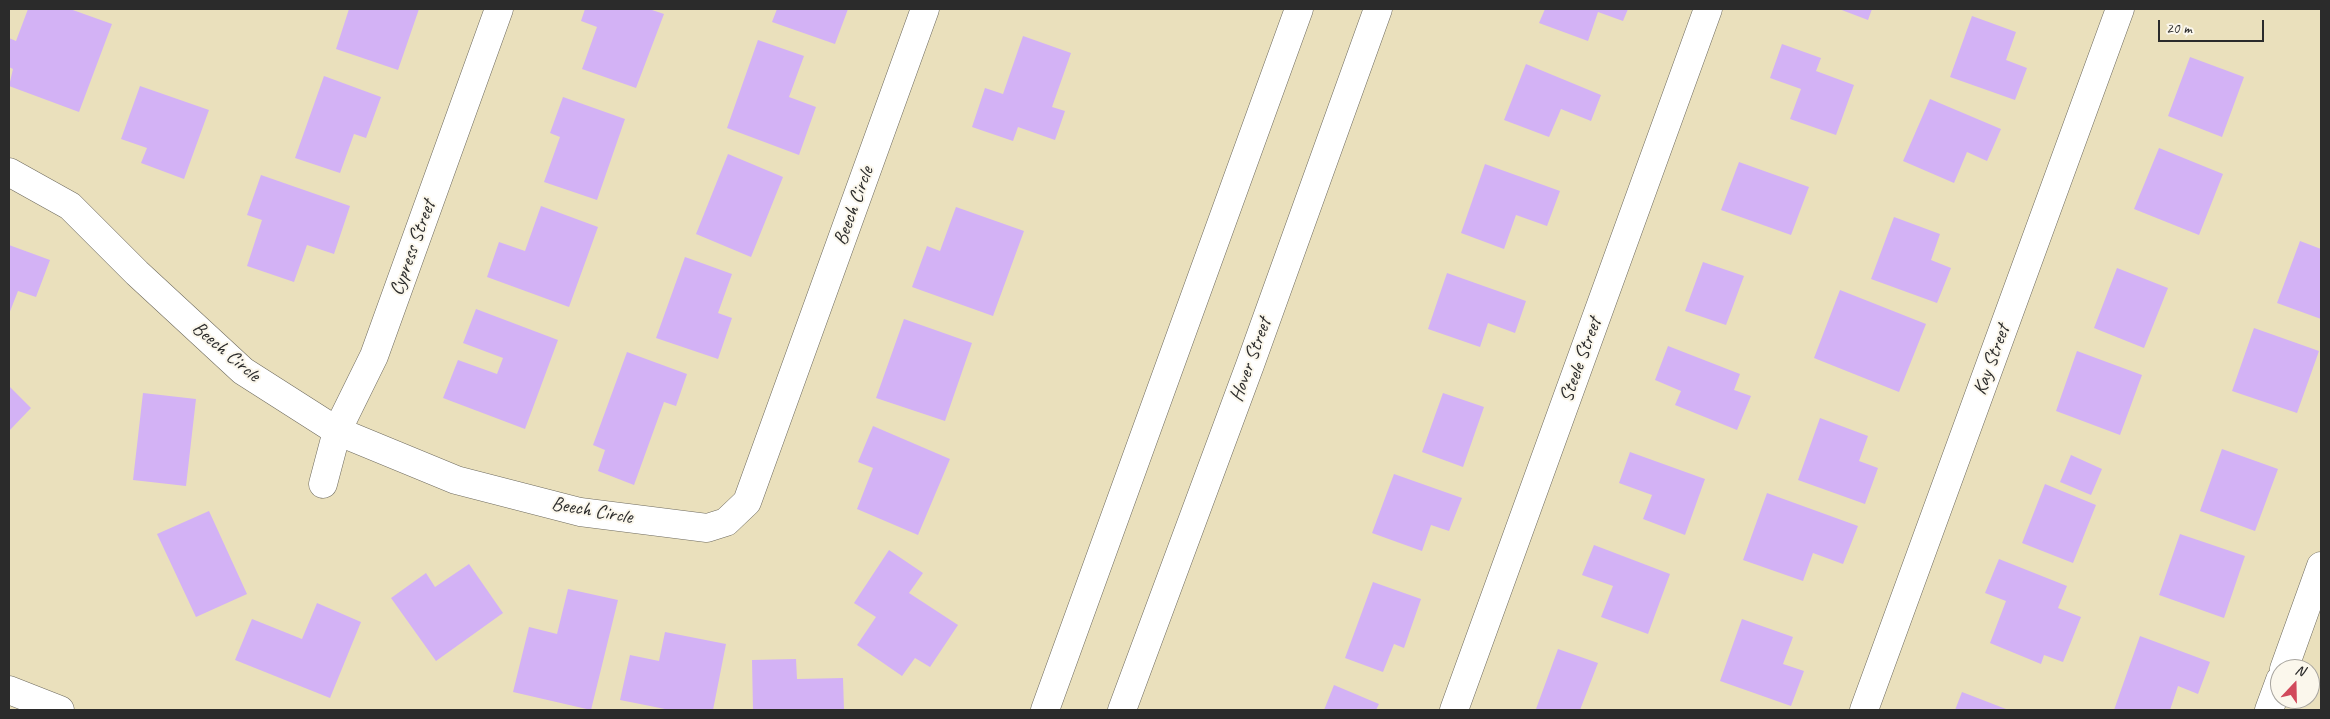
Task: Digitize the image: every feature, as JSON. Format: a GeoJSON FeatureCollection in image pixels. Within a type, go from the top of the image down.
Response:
{"type":"FeatureCollection","features":[{"type":"Feature","properties":{"kind":"street","name":"Cypress Street"},"geometry":{"type":"LineString","coordinates":[[324,484],[337,431],[374,356],[499,9]]}},
{"type":"Feature","properties":{"kind":"street","name":"Beech Circle"},"geometry":{"type":"LineString","coordinates":[[9,172],[70,206],[137,273],[243,371],[337,431],[456,480],[580,512],[707,528],[726,522],[747,502],[925,9]]}},
{"type":"Feature","properties":{"kind":"street"},"geometry":{"type":"LineString","coordinates":[[1044,710],[1299,9]]}},
{"type":"Feature","properties":{"kind":"street","name":"Hover Street"},"geometry":{"type":"LineString","coordinates":[[1122,710],[1250,365],[1378,9]]}},
{"type":"Feature","properties":{"kind":"street","name":"Steele Street"},"geometry":{"type":"LineString","coordinates":[[1454,710],[1708,9]]}},
{"type":"Feature","properties":{"kind":"street","name":"Kay Street"},"geometry":{"type":"LineString","coordinates":[[1864,710],[2120,9]]}},
{"type":"Feature","properties":{"kind":"street"},"geometry":{"type":"LineString","coordinates":[[2288,659],[2321,566]]}},
{"type":"Feature","properties":{"kind":"street"},"geometry":{"type":"LineString","coordinates":[[9,690],[60,710]]}},
{"type":"Feature","properties":{"kind":"building"},"geometry":{"type":"Polygon","coordinates":[[[28,9],[70,9],[112,24],[79,112],[9,86],[13,69],[9,67],[9,38],[16,41],[28,9]]]}},
{"type":"Feature","properties":{"kind":"building"},"geometry":{"type":"Polygon","coordinates":[[[349,9],[419,9],[398,70],[336,49],[349,9]]]}},
{"type":"Feature","properties":{"kind":"building"},"geometry":{"type":"Polygon","coordinates":[[[585,9],[649,9],[664,14],[636,88],[582,69],[597,27],[581,21],[585,9]]]}},
{"type":"Feature","properties":{"kind":"building"},"geometry":{"type":"Polygon","coordinates":[[[777,9],[848,9],[835,44],[772,22],[777,9]]]}},
{"type":"Feature","properties":{"kind":"building"},"geometry":{"type":"Polygon","coordinates":[[[1545,9],[1628,9],[1623,21],[1598,12],[1588,41],[1539,23],[1545,9]]]}},
{"type":"Feature","properties":{"kind":"building"},"geometry":{"type":"Polygon","coordinates":[[[1839,9],[1872,9],[1868,20],[1839,9]]]}},
{"type":"Feature","properties":{"kind":"building"},"geometry":{"type":"Polygon","coordinates":[[[1972,16],[2016,32],[2006,60],[2027,68],[2015,100],[1950,77],[1972,16]]]}},
{"type":"Feature","properties":{"kind":"building"},"geometry":{"type":"Polygon","coordinates":[[[1023,36],[1071,53],[1052,107],[1065,111],[1055,140],[1018,127],[1013,141],[972,127],[985,88],[1003,94],[1023,36]]]}},
{"type":"Feature","properties":{"kind":"building"},"geometry":{"type":"Polygon","coordinates":[[[758,40],[804,56],[789,97],[816,107],[799,155],[727,128],[758,40]]]}},
{"type":"Feature","properties":{"kind":"building"},"geometry":{"type":"Polygon","coordinates":[[[1782,44],[1821,58],[1816,71],[1854,85],[1836,135],[1790,119],[1801,89],[1770,78],[1782,44]]]}},
{"type":"Feature","properties":{"kind":"building"},"geometry":{"type":"Polygon","coordinates":[[[2190,57],[2244,77],[2222,137],[2168,116],[2190,57]]]}},
{"type":"Feature","properties":{"kind":"building"},"geometry":{"type":"Polygon","coordinates":[[[1526,64],[1601,95],[1591,121],[1561,109],[1549,137],[1504,120],[1526,64]]]}},
{"type":"Feature","properties":{"kind":"building"},"geometry":{"type":"Polygon","coordinates":[[[324,76],[381,97],[366,138],[354,134],[340,173],[295,158],[324,76]]]}},
{"type":"Feature","properties":{"kind":"building"},"geometry":{"type":"Polygon","coordinates":[[[140,86],[209,110],[184,179],[141,163],[147,148],[121,139],[140,86]]]}},
{"type":"Feature","properties":{"kind":"building"},"geometry":{"type":"Polygon","coordinates":[[[563,97],[625,119],[597,200],[544,182],[560,137],[550,133],[563,97]]]}},
{"type":"Feature","properties":{"kind":"building"},"geometry":{"type":"Polygon","coordinates":[[[1930,99],[2001,129],[1987,161],[1967,152],[1954,183],[1903,161],[1930,99]]]}},
{"type":"Feature","properties":{"kind":"building"},"geometry":{"type":"Polygon","coordinates":[[[2159,148],[2223,174],[2199,235],[2134,209],[2159,148]]]}},
{"type":"Feature","properties":{"kind":"building"},"geometry":{"type":"Polygon","coordinates":[[[728,154],[783,177],[751,257],[696,234],[728,154]]]}},
{"type":"Feature","properties":{"kind":"building"},"geometry":{"type":"Polygon","coordinates":[[[1739,162],[1809,187],[1791,235],[1721,210],[1739,162]]]}},
{"type":"Feature","properties":{"kind":"building"},"geometry":{"type":"Polygon","coordinates":[[[1485,164],[1560,191],[1547,226],[1516,215],[1504,249],[1461,233],[1485,164]]]}},
{"type":"Feature","properties":{"kind":"building"},"geometry":{"type":"Polygon","coordinates":[[[261,175],[350,206],[334,254],[307,245],[294,282],[247,266],[262,220],[247,215],[261,175]]]}},
{"type":"Feature","properties":{"kind":"building"},"geometry":{"type":"Polygon","coordinates":[[[541,206],[598,227],[569,307],[487,277],[499,242],[525,251],[541,206]]]}},
{"type":"Feature","properties":{"kind":"building"},"geometry":{"type":"Polygon","coordinates":[[[956,207],[1024,231],[993,316],[912,287],[927,246],[940,251],[956,207]]]}},
{"type":"Feature","properties":{"kind":"building"},"geometry":{"type":"Polygon","coordinates":[[[1894,217],[1940,234],[1931,260],[1951,268],[1937,303],[1871,279],[1894,217]]]}},
{"type":"Feature","properties":{"kind":"building"},"geometry":{"type":"Polygon","coordinates":[[[2300,241],[2321,249],[2321,319],[2277,303],[2300,241]]]}},
{"type":"Feature","properties":{"kind":"building"},"geometry":{"type":"Polygon","coordinates":[[[9,245],[50,260],[36,297],[18,291],[9,314],[9,245]]]}},
{"type":"Feature","properties":{"kind":"building"},"geometry":{"type":"Polygon","coordinates":[[[685,257],[732,274],[718,313],[732,318],[718,359],[656,338],[685,257]]]}},
{"type":"Feature","properties":{"kind":"building"},"geometry":{"type":"Polygon","coordinates":[[[1703,262],[1744,276],[1726,325],[1685,311],[1703,262]]]}},
{"type":"Feature","properties":{"kind":"building"},"geometry":{"type":"Polygon","coordinates":[[[2117,268],[2168,288],[2144,348],[2094,328],[2117,268]]]}},
{"type":"Feature","properties":{"kind":"building"},"geometry":{"type":"Polygon","coordinates":[[[1447,273],[1526,301],[1515,333],[1488,323],[1480,347],[1428,329],[1447,273]]]}},
{"type":"Feature","properties":{"kind":"building"},"geometry":{"type":"Polygon","coordinates":[[[1840,290],[1926,324],[1899,392],[1814,358],[1840,290]]]}},
{"type":"Feature","properties":{"kind":"building"},"geometry":{"type":"Polygon","coordinates":[[[476,309],[558,340],[525,429],[443,398],[458,360],[497,374],[503,358],[463,343],[476,309]]]}},
{"type":"Feature","properties":{"kind":"building"},"geometry":{"type":"Polygon","coordinates":[[[904,319],[972,343],[945,421],[876,398],[904,319]]]}},
{"type":"Feature","properties":{"kind":"building"},"geometry":{"type":"Polygon","coordinates":[[[2254,328],[2319,351],[2297,413],[2232,391],[2254,328]]]}},
{"type":"Feature","properties":{"kind":"building"},"geometry":{"type":"Polygon","coordinates":[[[1668,346],[1740,374],[1734,390],[1751,396],[1737,430],[1675,405],[1681,391],[1655,380],[1668,346]]]}},
{"type":"Feature","properties":{"kind":"building"},"geometry":{"type":"Polygon","coordinates":[[[2077,351],[2142,375],[2120,435],[2056,411],[2077,351]]]}},
{"type":"Feature","properties":{"kind":"building"},"geometry":{"type":"Polygon","coordinates":[[[627,352],[687,374],[676,406],[664,402],[634,485],[598,471],[605,450],[593,445],[627,352]]]}},
{"type":"Feature","properties":{"kind":"building"},"geometry":{"type":"Polygon","coordinates":[[[9,386],[31,408],[9,431],[9,386]]]}},
{"type":"Feature","properties":{"kind":"building"},"geometry":{"type":"Polygon","coordinates":[[[143,393],[196,399],[186,486],[133,480],[143,393]]]}},
{"type":"Feature","properties":{"kind":"building"},"geometry":{"type":"Polygon","coordinates":[[[1443,393],[1484,407],[1463,467],[1422,452],[1443,393]]]}},
{"type":"Feature","properties":{"kind":"building"},"geometry":{"type":"Polygon","coordinates":[[[1820,418],[1868,436],[1859,461],[1878,468],[1865,504],[1798,480],[1820,418]]]}},
{"type":"Feature","properties":{"kind":"building"},"geometry":{"type":"Polygon","coordinates":[[[873,426],[950,459],[918,535],[857,509],[873,468],[858,462],[873,426]]]}},
{"type":"Feature","properties":{"kind":"building"},"geometry":{"type":"Polygon","coordinates":[[[2222,449],[2278,469],[2255,531],[2200,511],[2222,449]]]}},
{"type":"Feature","properties":{"kind":"building"},"geometry":{"type":"Polygon","coordinates":[[[1630,452],[1705,479],[1685,535],[1643,519],[1652,495],[1619,483],[1630,452]]]}},
{"type":"Feature","properties":{"kind":"building"},"geometry":{"type":"Polygon","coordinates":[[[2071,455],[2102,469],[2091,495],[2060,482],[2071,455]]]}},
{"type":"Feature","properties":{"kind":"building"},"geometry":{"type":"Polygon","coordinates":[[[1394,474],[1462,498],[1449,531],[1431,525],[1422,551],[1372,533],[1394,474]]]}},
{"type":"Feature","properties":{"kind":"building"},"geometry":{"type":"Polygon","coordinates":[[[2045,484],[2096,505],[2073,563],[2022,543],[2045,484]]]}},
{"type":"Feature","properties":{"kind":"building"},"geometry":{"type":"Polygon","coordinates":[[[1767,493],[1858,526],[1843,564],[1813,553],[1803,581],[1743,560],[1767,493]]]}},
{"type":"Feature","properties":{"kind":"building"},"geometry":{"type":"Polygon","coordinates":[[[209,511],[247,594],[196,617],[157,534],[209,511]]]}},
{"type":"Feature","properties":{"kind":"building"},"geometry":{"type":"Polygon","coordinates":[[[2180,534],[2245,556],[2224,618],[2159,595],[2180,534]]]}},
{"type":"Feature","properties":{"kind":"building"},"geometry":{"type":"Polygon","coordinates":[[[1594,545],[1670,574],[1648,634],[1601,617],[1613,586],[1582,575],[1594,545]]]}},
{"type":"Feature","properties":{"kind":"building"},"geometry":{"type":"Polygon","coordinates":[[[889,550],[923,573],[909,593],[958,625],[930,667],[915,658],[902,676],[857,645],[876,617],[854,603],[889,550]]]}},
{"type":"Feature","properties":{"kind":"building"},"geometry":{"type":"Polygon","coordinates":[[[1999,559],[2067,586],[2058,608],[2081,617],[2063,662],[2044,655],[2041,664],[1990,643],[2006,601],[1985,593],[1999,559]]]}},
{"type":"Feature","properties":{"kind":"building"},"geometry":{"type":"Polygon","coordinates":[[[469,564],[503,613],[436,661],[391,598],[426,573],[435,587],[469,564]]]}},
{"type":"Feature","properties":{"kind":"building"},"geometry":{"type":"Polygon","coordinates":[[[1373,582],[1421,599],[1404,648],[1394,644],[1383,672],[1345,658],[1373,582]]]}},
{"type":"Feature","properties":{"kind":"building"},"geometry":{"type":"Polygon","coordinates":[[[568,589],[618,600],[591,710],[513,692],[529,627],[557,634],[568,589]]]}},
{"type":"Feature","properties":{"kind":"building"},"geometry":{"type":"Polygon","coordinates":[[[317,603],[361,622],[330,698],[235,660],[252,619],[302,639],[317,603]]]}},
{"type":"Feature","properties":{"kind":"building"},"geometry":{"type":"Polygon","coordinates":[[[1742,619],[1793,637],[1783,664],[1804,671],[1791,706],[1720,681],[1742,619]]]}},
{"type":"Feature","properties":{"kind":"building"},"geometry":{"type":"Polygon","coordinates":[[[665,632],[726,644],[713,710],[670,710],[620,700],[630,655],[659,661],[665,632]]]}},
{"type":"Feature","properties":{"kind":"building"},"geometry":{"type":"Polygon","coordinates":[[[2140,636],[2210,662],[2198,694],[2178,686],[2170,710],[2114,710],[2140,636]]]}},
{"type":"Feature","properties":{"kind":"building"},"geometry":{"type":"Polygon","coordinates":[[[1558,649],[1598,663],[1580,710],[1536,709],[1558,649]]]}},
{"type":"Feature","properties":{"kind":"building"},"geometry":{"type":"Polygon","coordinates":[[[796,659],[797,679],[843,678],[844,710],[753,710],[752,660],[796,659]]]}},
{"type":"Feature","properties":{"kind":"building"},"geometry":{"type":"Polygon","coordinates":[[[1334,685],[1379,704],[1376,710],[1324,710],[1334,685]]]}},
{"type":"Feature","properties":{"kind":"building"},"geometry":{"type":"Polygon","coordinates":[[[1962,692],[2006,709],[1955,710],[1962,692]]]}}]}
